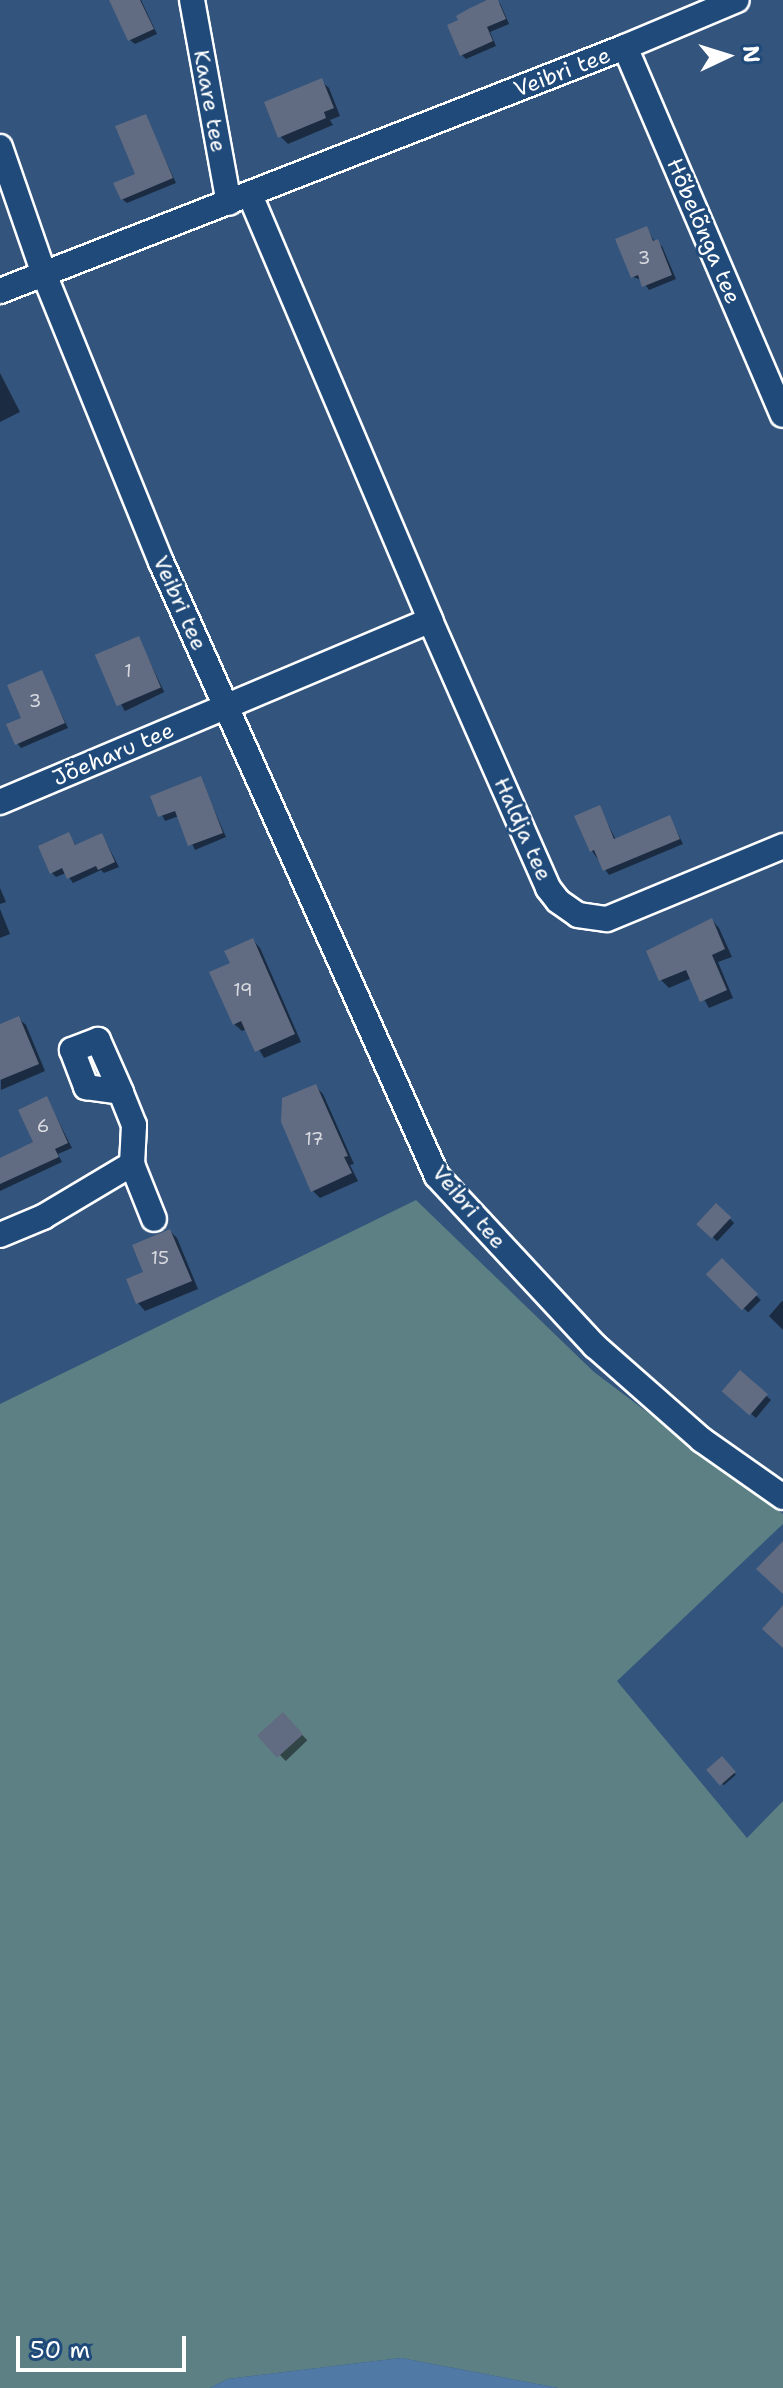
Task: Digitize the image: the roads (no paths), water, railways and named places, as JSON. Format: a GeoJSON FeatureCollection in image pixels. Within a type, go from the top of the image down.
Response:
{"type":"FeatureCollection","features":[{"type":"Feature","properties":{"kind":"street","name":"Kaare tee"},"geometry":{"type":"LineString","coordinates":[[192,0],[240,199]]}},
{"type":"Feature","properties":{"kind":"street","name":"Veibri tee"},"geometry":{"type":"LineString","coordinates":[[737,0],[625,47],[44,274],[161,562],[437,1176],[595,1346],[702,1440],[783,1497]]}},
{"type":"Feature","properties":{"kind":"street","name":"Hõbelõnga tee"},"geometry":{"type":"LineString","coordinates":[[625,47],[783,415]]}},
{"type":"Feature","properties":{"kind":"street"},"geometry":{"type":"LineString","coordinates":[[0,147],[44,274],[0,291]]}},
{"type":"Feature","properties":{"kind":"street","name":"Haldja tee"},"geometry":{"type":"LineString","coordinates":[[240,199],[548,888],[568,909],[592,919],[607,919],[783,846]]}},
{"type":"Feature","properties":{"kind":"street"},"geometry":{"type":"LineString","coordinates":[[225,706],[430,620]]}},
{"type":"Feature","properties":{"kind":"street","name":"Jõeharu tee"},"geometry":{"type":"LineString","coordinates":[[0,802],[225,706]]}},
{"type":"Feature","properties":{"kind":"street"},"geometry":{"type":"LineString","coordinates":[[121,1092],[134,1125],[136,1150],[132,1164],[154,1219]]}},
{"type":"Feature","properties":{"kind":"street"},"geometry":{"type":"LineString","coordinates":[[0,1235],[43,1217],[132,1164]]}},
{"type":"Feature","properties":{"kind":"water"},"geometry":{"type":"Polygon","coordinates":[[[401,2358],[558,2388],[210,2388],[228,2379],[401,2358]]]}}]}
